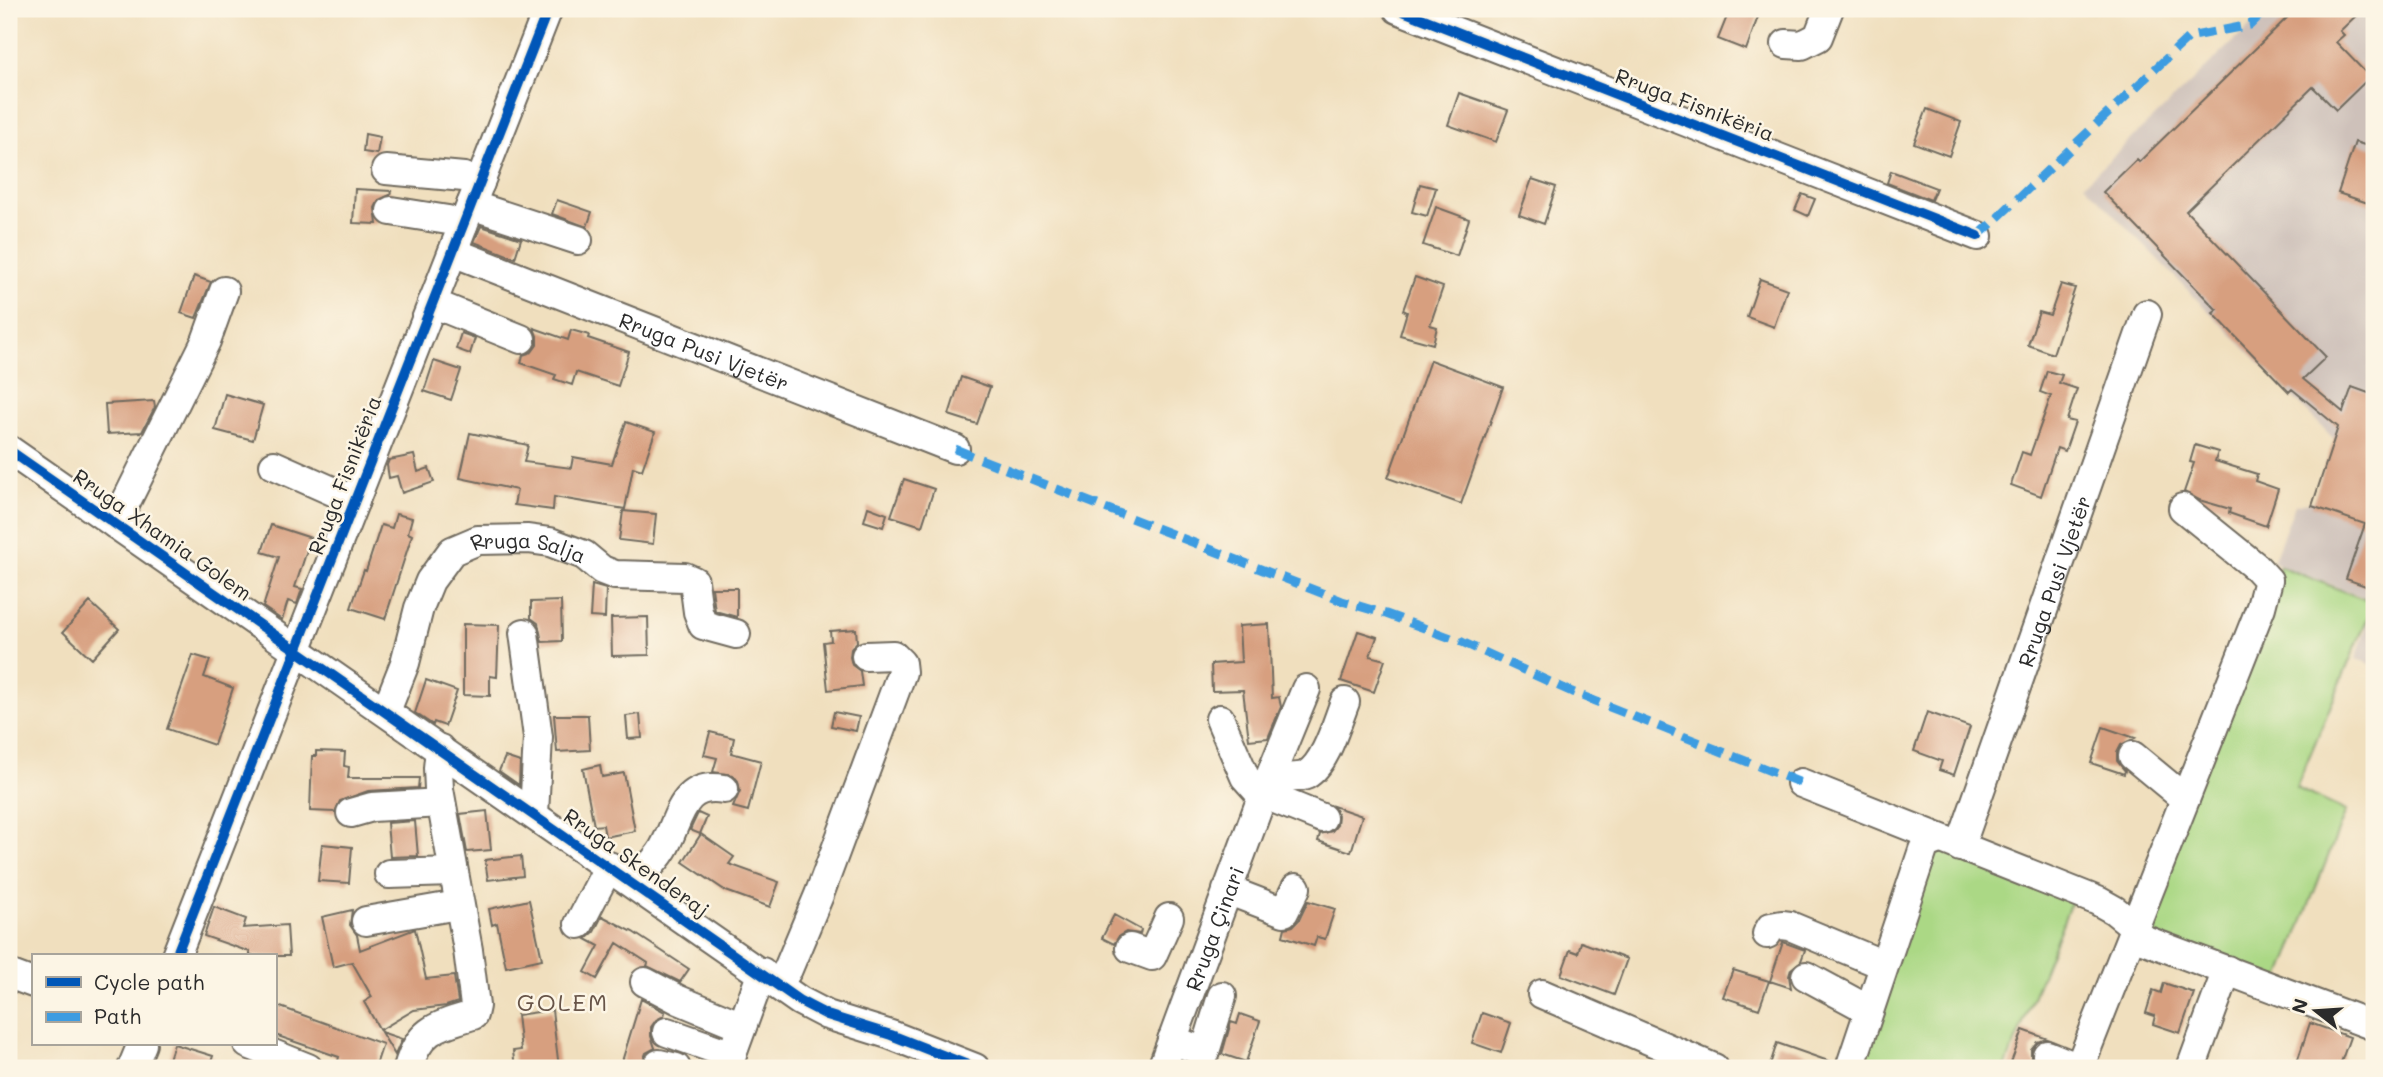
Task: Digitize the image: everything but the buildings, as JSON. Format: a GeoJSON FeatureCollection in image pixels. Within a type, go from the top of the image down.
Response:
{"type":"FeatureCollection","features":[{"type":"Feature","properties":{"kind":"street","name":"Rruga Fisnikëria"},"geometry":{"type":"LineString","coordinates":[[177,954],[548,9]]}},
{"type":"Feature","properties":{"kind":"street","name":"Rruga Fisnikëria"},"geometry":{"type":"LineString","coordinates":[[1398,9],[1978,236]]}},
{"type":"Feature","properties":{"kind":"street"},"geometry":{"type":"LineString","coordinates":[[1786,44],[1802,45],[1818,37],[1829,9]]}},
{"type":"Feature","properties":{"kind":"street"},"geometry":{"type":"LineString","coordinates":[[386,170],[464,177],[471,204]]}},
{"type":"Feature","properties":{"kind":"street"},"geometry":{"type":"LineString","coordinates":[[391,211],[448,220],[471,204]]}},
{"type":"Feature","properties":{"kind":"street"},"geometry":{"type":"LineString","coordinates":[[471,204],[578,240]]}},
{"type":"Feature","properties":{"kind":"street","name":"Rruga Pusi Vjetër"},"geometry":{"type":"LineString","coordinates":[[453,252],[955,449]]}},
{"type":"Feature","properties":{"kind":"street"},"geometry":{"type":"LineString","coordinates":[[115,524],[206,341],[224,291]]}},
{"type":"Feature","properties":{"kind":"street"},"geometry":{"type":"LineString","coordinates":[[432,303],[521,340]]}},
{"type":"Feature","properties":{"kind":"street","name":"Rruga Pusi Vjetër"},"geometry":{"type":"LineString","coordinates":[[1850,1068],[1923,850],[1926,844],[1950,843],[2147,314]]}},
{"type":"Feature","properties":{"kind":"street","name":"Rruga Xhamia Golem"},"geometry":{"type":"LineString","coordinates":[[9,450],[296,649]]}},
{"type":"Feature","properties":{"kind":"street"},"geometry":{"type":"LineString","coordinates":[[274,465],[355,501]]}},
{"type":"Feature","properties":{"kind":"street"},"geometry":{"type":"LineString","coordinates":[[2047,1055],[2079,1068],[2261,607],[2268,580],[2256,567],[2183,508]]}},
{"type":"Feature","properties":{"kind":"street","name":"Rruga Salja"},"geometry":{"type":"LineString","coordinates":[[386,711],[405,663],[419,608],[430,581],[452,551],[478,540],[528,539],[550,542],[584,555],[602,570],[615,575],[685,577],[694,581],[698,612],[703,625],[736,634]]}},
{"type":"Feature","properties":{"kind":"street","name":"Rruga Skenderaj"},"geometry":{"type":"LineString","coordinates":[[524,633],[538,737],[534,814]]}},
{"type":"Feature","properties":{"kind":"street","name":"Rruga Skenderaj"},"geometry":{"type":"LineString","coordinates":[[296,649],[800,1001],[827,1015],[891,1035],[975,1068]]}},
{"type":"Feature","properties":{"kind":"street"},"geometry":{"type":"LineString","coordinates":[[667,1032],[730,1061],[742,1026],[770,978],[788,969],[877,744],[902,672],[901,663],[893,654],[866,656]]}},
{"type":"Feature","properties":{"kind":"street","name":"Rruga Çinari"},"geometry":{"type":"LineString","coordinates":[[1162,1068],[1263,793],[1306,689]]}},
{"type":"Feature","properties":{"kind":"street"},"geometry":{"type":"LineString","coordinates":[[1263,793],[1280,779],[1293,779],[1307,774],[1316,765],[1326,750],[1345,702]]}},
{"type":"Feature","properties":{"kind":"street"},"geometry":{"type":"LineString","coordinates":[[1220,719],[1245,777],[1263,793],[1322,818]]}},
{"type":"Feature","properties":{"kind":"street"},"geometry":{"type":"LineString","coordinates":[[408,1068],[413,1050],[425,1034],[441,1025],[473,1015],[475,1006],[442,803],[438,768],[440,749]]}},
{"type":"Feature","properties":{"kind":"street"},"geometry":{"type":"LineString","coordinates":[[2133,756],[2185,799]]}},
{"type":"Feature","properties":{"kind":"street"},"geometry":{"type":"LineString","coordinates":[[1801,783],[2098,901],[2115,910],[2134,931],[2227,971],[2374,1026]]}},
{"type":"Feature","properties":{"kind":"street"},"geometry":{"type":"LineString","coordinates":[[634,883],[663,849],[689,798],[699,789],[724,789]]}},
{"type":"Feature","properties":{"kind":"street"},"geometry":{"type":"LineString","coordinates":[[351,813],[372,807],[442,803]]}},
{"type":"Feature","properties":{"kind":"street"},"geometry":{"type":"LineString","coordinates":[[579,923],[608,866]]}},
{"type":"Feature","properties":{"kind":"street"},"geometry":{"type":"LineString","coordinates":[[390,874],[453,872]]}},
{"type":"Feature","properties":{"kind":"street"},"geometry":{"type":"LineString","coordinates":[[1227,890],[1284,912],[1296,888]]}},
{"type":"Feature","properties":{"kind":"street"},"geometry":{"type":"LineString","coordinates":[[366,921],[458,905]]}},
{"type":"Feature","properties":{"kind":"street"},"geometry":{"type":"LineString","coordinates":[[1767,934],[1770,927],[1790,926],[1884,965]]}},
{"type":"Feature","properties":{"kind":"street"},"geometry":{"type":"LineString","coordinates":[[1130,948],[1152,956],[1165,927],[1205,951]]}},
{"type":"Feature","properties":{"kind":"street"},"geometry":{"type":"LineString","coordinates":[[2191,1068],[2227,971]]}},
{"type":"Feature","properties":{"kind":"street"},"geometry":{"type":"LineString","coordinates":[[9,974],[32,983]]}},
{"type":"Feature","properties":{"kind":"street"},"geometry":{"type":"LineString","coordinates":[[1807,974],[1869,1010]]}},
{"type":"Feature","properties":{"kind":"street"},"geometry":{"type":"LineString","coordinates":[[645,982],[679,1000],[742,1026]]}},
{"type":"Feature","properties":{"kind":"street"},"geometry":{"type":"LineString","coordinates":[[1542,994],[1714,1068]]}},
{"type":"Feature","properties":{"kind":"street"},"geometry":{"type":"LineString","coordinates":[[1172,1040],[1205,1052],[1222,996]]}},
{"type":"Feature","properties":{"kind":"street"},"geometry":{"type":"LineString","coordinates":[[132,1068],[141,1046]]}},
{"type":"Feature","properties":{"kind":"street"},"geometry":{"type":"LineString","coordinates":[[253,1046],[307,1068]]}},
{"type":"Feature","properties":{"kind":"shaded area"},"geometry":{"type":"Polygon","coordinates":[[[2268,9],[2374,9],[2374,601],[2273,562],[2295,505],[2313,501],[2334,439],[2084,184],[2268,9]]]}},
{"type":"Feature","properties":{"kind":"shaded area"},"geometry":{"type":"Polygon","coordinates":[[[2374,603],[2374,665],[2356,659],[2374,603]]]}},
{"type":"Feature","properties":{"kind":"green space"},"geometry":{"type":"Polygon","coordinates":[[[2280,566],[2374,603],[2296,788],[2346,811],[2279,981],[2141,929],[2280,566]]]}},
{"type":"Feature","properties":{"kind":"green space"},"geometry":{"type":"Polygon","coordinates":[[[1935,847],[2073,897],[2005,1068],[1854,1068],[1935,847]]]}},
{"type":"Feature","properties":{"kind":"marked path"},"geometry":{"type":"LineString","coordinates":[[1978,236],[2189,37],[2250,25],[2266,9]]}},
{"type":"Feature","properties":{"kind":"marked path"},"geometry":{"type":"LineString","coordinates":[[955,449],[1342,601],[1462,642],[1572,692],[1801,783]]}},
{"type":"Feature","properties":{"kind":"cycle path"},"geometry":{"type":"LineString","coordinates":[[177,954],[548,9]]}},
{"type":"Feature","properties":{"kind":"cycle path"},"geometry":{"type":"LineString","coordinates":[[1398,9],[1978,236]]}},
{"type":"Feature","properties":{"kind":"cycle path"},"geometry":{"type":"LineString","coordinates":[[9,450],[800,1001],[827,1015],[891,1035],[975,1068]]}},
{"type":"Feature","properties":{"kind":"district","name":"GOLEM"},"geometry":{"type":"Point","coordinates":[563,1001]}}]}
